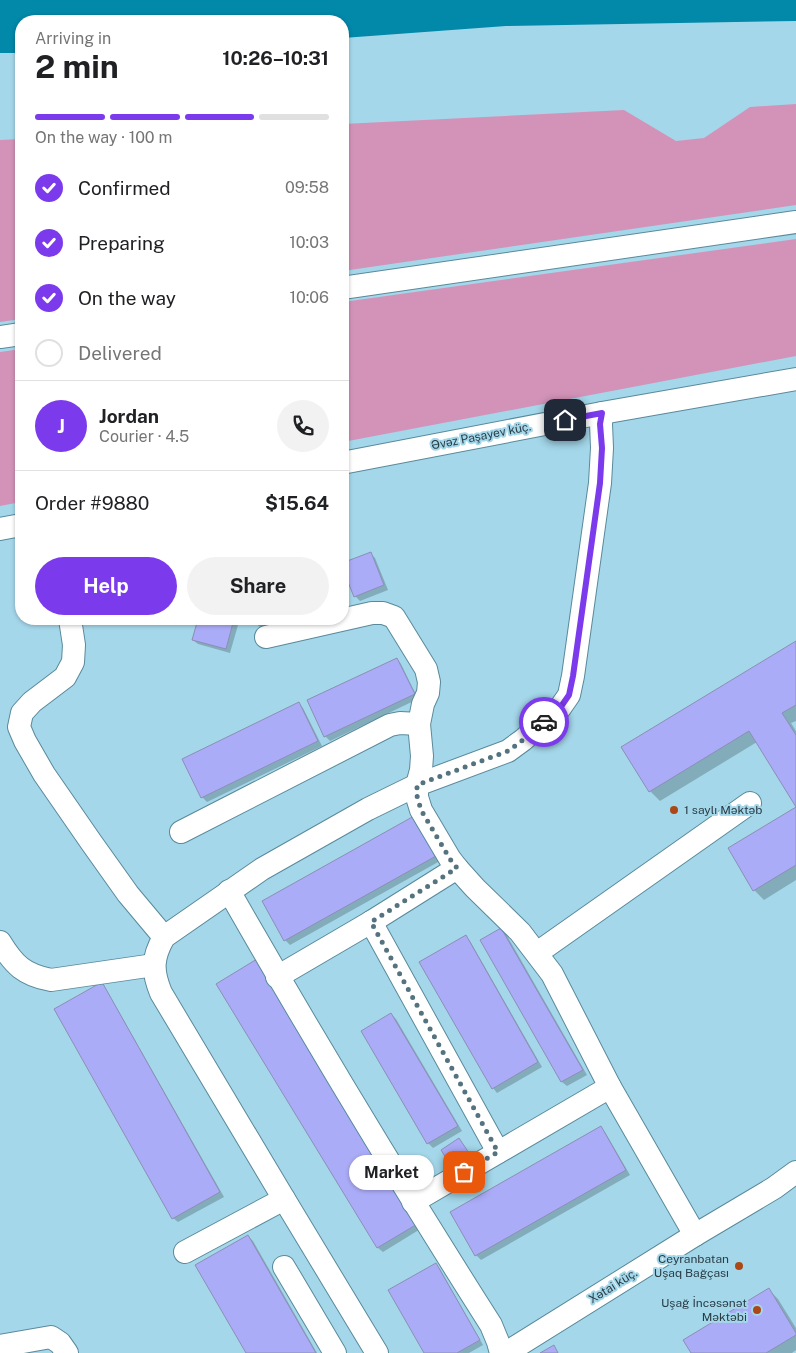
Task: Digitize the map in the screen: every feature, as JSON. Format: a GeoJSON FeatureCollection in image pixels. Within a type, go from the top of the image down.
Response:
{"type":"FeatureCollection","features":[{"type":"Feature","properties":{"kind":"street"},"geometry":{"type":"LineString","coordinates":[[349,287],[796,222]]}},
{"type":"Feature","properties":{"kind":"street"},"geometry":{"type":"LineString","coordinates":[[0,337],[15,335]]}},
{"type":"Feature","properties":{"kind":"street","name":"Əvəz Paşayev küç."},"geometry":{"type":"LineString","coordinates":[[349,462],[602,413],[796,379]]}},
{"type":"Feature","properties":{"kind":"street"},"geometry":{"type":"LineString","coordinates":[[378,1353],[161,992],[155,978],[154,965],[157,948],[164,938],[262,869],[368,809],[417,785],[508,751],[560,708],[569,695],[573,676],[600,483],[602,448],[600,424],[602,413]]}},
{"type":"Feature","properties":{"kind":"street"},"geometry":{"type":"LineString","coordinates":[[0,529],[15,526]]}},
{"type":"Feature","properties":{"kind":"street"},"geometry":{"type":"LineString","coordinates":[[349,619],[383,612],[394,617],[426,669],[429,682],[428,693],[423,704],[419,724],[422,756],[417,796],[421,810],[457,868],[520,932],[552,974],[610,1087],[695,1235]]}},
{"type":"Feature","properties":{"kind":"street"},"geometry":{"type":"LineString","coordinates":[[71,625],[74,645],[73,662],[65,677],[32,702],[22,713],[19,726],[39,766],[128,894],[164,938]]}},
{"type":"Feature","properties":{"kind":"street"},"geometry":{"type":"LineString","coordinates":[[266,637],[321,625]]}},
{"type":"Feature","properties":{"kind":"street"},"geometry":{"type":"LineString","coordinates":[[181,832],[390,725],[400,723],[419,724]]}},
{"type":"Feature","properties":{"kind":"street"},"geometry":{"type":"LineString","coordinates":[[537,953],[750,804]]}},
{"type":"Feature","properties":{"kind":"street"},"geometry":{"type":"LineString","coordinates":[[278,977],[457,868]]}},
{"type":"Feature","properties":{"kind":"street"},"geometry":{"type":"LineString","coordinates":[[229,892],[413,1202],[491,1325],[501,1353]]}},
{"type":"Feature","properties":{"kind":"street"},"geometry":{"type":"LineString","coordinates":[[371,922],[498,1152]]}},
{"type":"Feature","properties":{"kind":"street"},"geometry":{"type":"LineString","coordinates":[[0,942],[18,967],[37,977],[51,980],[154,965]]}},
{"type":"Feature","properties":{"kind":"street"},"geometry":{"type":"LineString","coordinates":[[413,1202],[610,1087]]}},
{"type":"Feature","properties":{"kind":"street","name":"Xətai küç."},"geometry":{"type":"LineString","coordinates":[[506,1353],[774,1188],[796,1172]]}},
{"type":"Feature","properties":{"kind":"street"},"geometry":{"type":"LineString","coordinates":[[185,1252],[284,1199]]}},
{"type":"Feature","properties":{"kind":"street"},"geometry":{"type":"LineString","coordinates":[[284,1267],[335,1353]]}},
{"type":"Feature","properties":{"kind":"street"},"geometry":{"type":"LineString","coordinates":[[0,1346],[51,1337],[60,1343],[66,1353]]}},
{"type":"Feature","properties":{"kind":"shaded area"},"geometry":{"type":"Polygon","coordinates":[[[796,104],[796,205],[349,270],[349,124],[624,110],[676,141],[704,138],[750,107],[796,104]]]}},
{"type":"Feature","properties":{"kind":"shaded area"},"geometry":{"type":"Polygon","coordinates":[[[15,139],[15,320],[0,322],[0,140],[15,139]]]}},
{"type":"Feature","properties":{"kind":"shaded area"},"geometry":{"type":"Polygon","coordinates":[[[796,239],[796,356],[349,441],[349,301],[796,239]]]}},
{"type":"Feature","properties":{"kind":"shaded area"},"geometry":{"type":"Polygon","coordinates":[[[15,350],[15,503],[0,506],[0,352],[15,350]]]}},
{"type":"Feature","properties":{"kind":"water"},"geometry":{"type":"Polygon","coordinates":[[[0,0],[796,0],[796,21],[506,26],[349,38],[349,15],[15,15],[15,53],[0,53],[0,0]]]}},
{"type":"Feature","properties":{"kind":"building"},"geometry":{"type":"Polygon","coordinates":[[[371,552],[384,585],[354,597],[349,584],[349,560],[371,552]]]}},
{"type":"Feature","properties":{"kind":"building"},"geometry":{"type":"Polygon","coordinates":[[[196,625],[232,625],[226,649],[192,640],[196,625]]]}},
{"type":"Feature","properties":{"kind":"building"},"geometry":{"type":"Polygon","coordinates":[[[796,641],[796,705],[782,713],[796,735],[796,807],[749,731],[649,792],[621,747],[796,641]]]}},
{"type":"Feature","properties":{"kind":"building"},"geometry":{"type":"Polygon","coordinates":[[[397,658],[415,694],[324,737],[307,700],[397,658]]]}},
{"type":"Feature","properties":{"kind":"building"},"geometry":{"type":"Polygon","coordinates":[[[299,702],[318,741],[201,798],[182,759],[299,702]]]}},
{"type":"Feature","properties":{"kind":"building"},"geometry":{"type":"Polygon","coordinates":[[[796,807],[796,865],[753,891],[728,848],[796,807]]]}},
{"type":"Feature","properties":{"kind":"building"},"geometry":{"type":"Polygon","coordinates":[[[414,816],[436,856],[284,941],[262,901],[414,816]]]}},
{"type":"Feature","properties":{"kind":"building"},"geometry":{"type":"Polygon","coordinates":[[[501,928],[583,1070],[561,1082],[480,940],[501,928]]]}},
{"type":"Feature","properties":{"kind":"building"},"geometry":{"type":"Polygon","coordinates":[[[466,935],[538,1062],[492,1089],[419,962],[466,935]]]}},
{"type":"Feature","properties":{"kind":"building"},"geometry":{"type":"Polygon","coordinates":[[[257,959],[419,1223],[377,1248],[216,984],[257,959]]]}},
{"type":"Feature","properties":{"kind":"building"},"geometry":{"type":"Polygon","coordinates":[[[102,982],[220,1192],[172,1219],[54,1009],[102,982]]]}},
{"type":"Feature","properties":{"kind":"building"},"geometry":{"type":"Polygon","coordinates":[[[391,1013],[458,1126],[427,1144],[361,1031],[391,1013]]]}},
{"type":"Feature","properties":{"kind":"building"},"geometry":{"type":"Polygon","coordinates":[[[601,1126],[626,1170],[475,1256],[450,1212],[601,1126]]]}},
{"type":"Feature","properties":{"kind":"building"},"geometry":{"type":"Polygon","coordinates":[[[459,1138],[473,1159],[454,1171],[441,1150],[459,1138]]]}},
{"type":"Feature","properties":{"kind":"building"},"geometry":{"type":"Polygon","coordinates":[[[248,1235],[316,1353],[246,1353],[195,1265],[248,1235]]]}},
{"type":"Feature","properties":{"kind":"building"},"geometry":{"type":"Polygon","coordinates":[[[436,1263],[480,1340],[457,1353],[424,1353],[388,1290],[436,1263]]]}},
{"type":"Feature","properties":{"kind":"building","name":"Uşağ İncəsənət Məktəbi"},"geometry":{"type":"Polygon","coordinates":[[[769,1288],[796,1335],[766,1353],[691,1353],[683,1340],[769,1288]]]}},
{"type":"Feature","properties":{"kind":"building"},"geometry":{"type":"Polygon","coordinates":[[[554,1345],[558,1353],[540,1353],[554,1345]]]}},
{"type":"Feature","properties":{"kind":"way so far"},"geometry":{"type":"LineString","coordinates":[[464,1172],[498,1152],[371,922],[457,868],[421,810],[417,796],[417,785],[508,751],[544,722]]}},
{"type":"Feature","properties":{"kind":"place","name":"1 saylı Məktəb"},"geometry":{"type":"Point","coordinates":[674,810]}},
{"type":"Feature","properties":{"kind":"place","name":"Market"},"geometry":{"type":"Point","coordinates":[464,1172]}},
{"type":"Feature","properties":{"kind":"place","name":"Ceyranbatan Uşaq Bağçası"},"geometry":{"type":"Point","coordinates":[739,1266]}},
{"type":"Feature","properties":{"kind":"place","name":"Uşağ İncəsənət Məktəbi"},"geometry":{"type":"Point","coordinates":[757,1310]}},
{"type":"Feature","properties":{"kind":"route"},"geometry":{"type":"LineString","coordinates":[[544,722],[560,708],[569,695],[600,483],[602,448],[600,424],[602,413],[565,420]]}}]}
